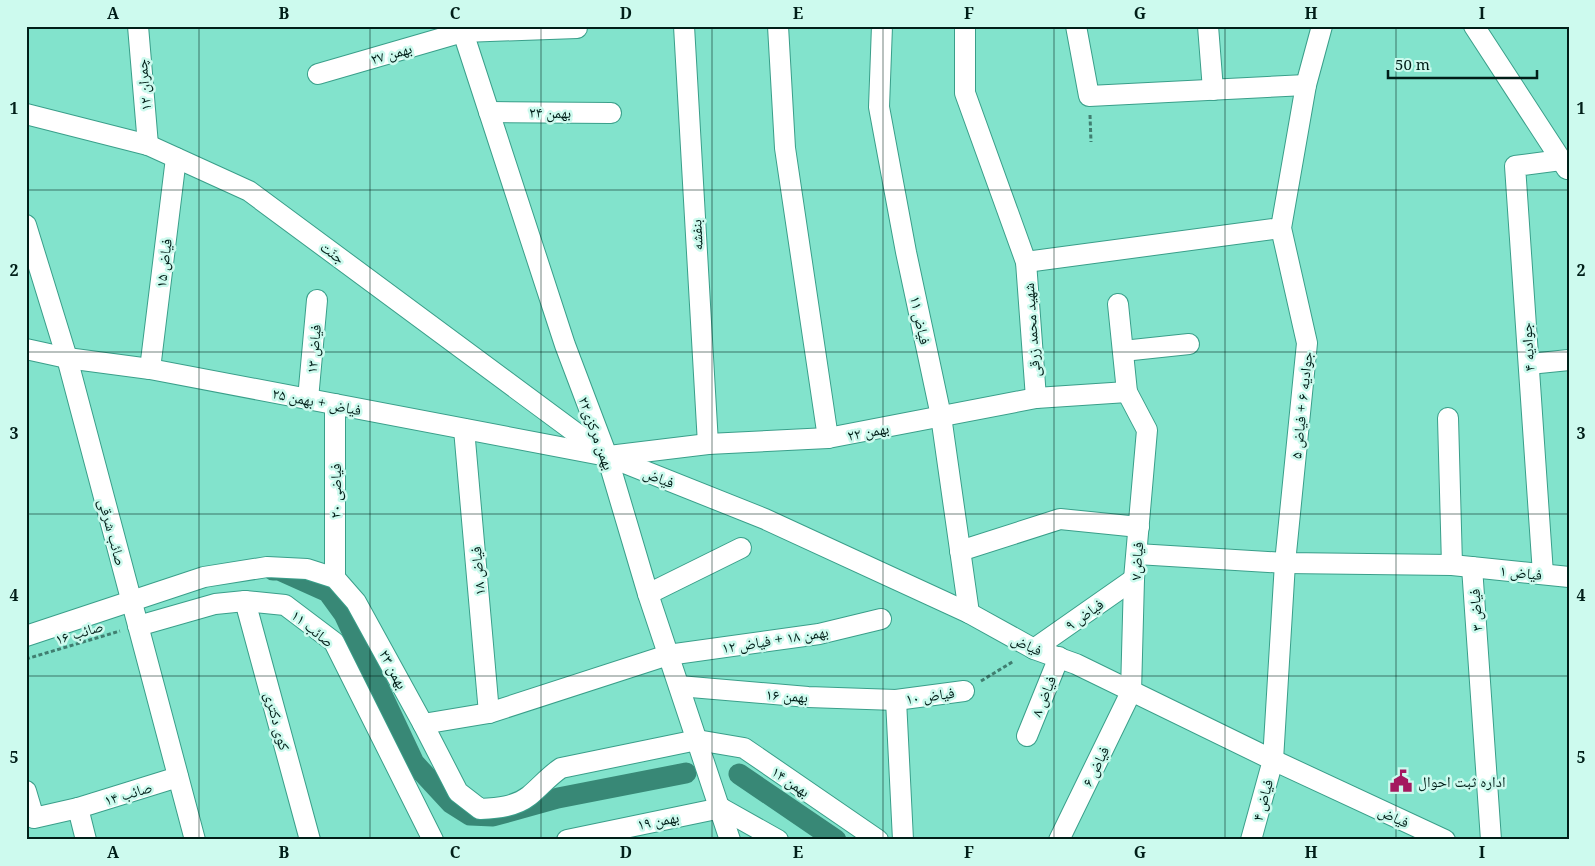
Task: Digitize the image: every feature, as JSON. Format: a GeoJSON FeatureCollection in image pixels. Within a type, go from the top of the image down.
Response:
{"type":"FeatureCollection","features":[{"type":"Feature","properties":{"kind":"street","name":"چمران ۱۲"},"geometry":{"type":"LineString","coordinates":[[138,26],[148,145]]}},
{"type":"Feature","properties":{"kind":"street","name":"بنفشه"},"geometry":{"type":"LineString","coordinates":[[684,26],[708,444]]}},
{"type":"Feature","properties":{"kind":"street"},"geometry":{"type":"LineString","coordinates":[[778,26],[785,148],[828,438]]}},
{"type":"Feature","properties":{"kind":"street","name":"فیاض ۱۱"},"geometry":{"type":"LineString","coordinates":[[882,26],[879,108],[906,252],[941,416],[969,613]]}},
{"type":"Feature","properties":{"kind":"street","name":"شهید محمد زرقی"},"geometry":{"type":"LineString","coordinates":[[965,26],[965,93],[1026,262],[1036,398]]}},
{"type":"Feature","properties":{"kind":"street"},"geometry":{"type":"LineString","coordinates":[[1076,26],[1089,96],[1306,85]]}},
{"type":"Feature","properties":{"kind":"street"},"geometry":{"type":"LineString","coordinates":[[1208,26],[1212,90]]}},
{"type":"Feature","properties":{"kind":"street","name":"جوادیه ۶ + فیاض ۵"},"geometry":{"type":"LineString","coordinates":[[1273,760],[1285,563],[1307,343],[1281,228],[1306,85],[1322,26]]}},
{"type":"Feature","properties":{"kind":"street"},"geometry":{"type":"LineString","coordinates":[[1474,26],[1565,165]]}},
{"type":"Feature","properties":{"kind":"street","name":"بهمن ۲۷"},"geometry":{"type":"LineString","coordinates":[[318,74],[462,29],[577,28]]}},
{"type":"Feature","properties":{"kind":"street","name":"۲۲بهمن مرکزی"},"geometry":{"type":"LineString","coordinates":[[462,29],[564,345],[606,456],[648,594],[721,808],[730,840]]}},
{"type":"Feature","properties":{"kind":"street","name":"بهمن ۲۴"},"geometry":{"type":"LineString","coordinates":[[489,112],[611,112]]}},
{"type":"Feature","properties":{"kind":"street","name":"جنّت"},"geometry":{"type":"LineString","coordinates":[[26,114],[148,145],[250,191],[606,456]]}},
{"type":"Feature","properties":{"kind":"street","name":"فیاض ۱۵"},"geometry":{"type":"LineString","coordinates":[[150,369],[176,158]]}},
{"type":"Feature","properties":{"kind":"street","name":"جوادیه ۴"},"geometry":{"type":"LineString","coordinates":[[1543,574],[1515,166],[1565,165]]}},
{"type":"Feature","properties":{"kind":"street","name":"صائب شرقی"},"geometry":{"type":"LineString","coordinates":[[26,225],[67,358],[194,840]]}},
{"type":"Feature","properties":{"kind":"street"},"geometry":{"type":"LineString","coordinates":[[1026,262],[1281,228]]}},
{"type":"Feature","properties":{"kind":"street","name":"فیاض ۱۳"},"geometry":{"type":"LineString","coordinates":[[308,399],[317,300]]}},
{"type":"Feature","properties":{"kind":"street"},"geometry":{"type":"LineString","coordinates":[[1118,304],[1128,392]]}},
{"type":"Feature","properties":{"kind":"street"},"geometry":{"type":"LineString","coordinates":[[1123,351],[1189,344]]}},
{"type":"Feature","properties":{"kind":"street","name":"فیاض + بهمن ۲۵"},"geometry":{"type":"LineString","coordinates":[[26,349],[67,358],[150,369],[606,456]]}},
{"type":"Feature","properties":{"kind":"street"},"geometry":{"type":"LineString","coordinates":[[1528,364],[1569,360]]}},
{"type":"Feature","properties":{"kind":"street","name":"بهمن ۲۲"},"geometry":{"type":"LineString","coordinates":[[606,456],[708,444],[828,438],[1036,398],[1128,392]]}},
{"type":"Feature","properties":{"kind":"street","name":"فیاض۷"},"geometry":{"type":"LineString","coordinates":[[1128,392],[1147,430],[1134,579],[1130,692]]}},
{"type":"Feature","properties":{"kind":"street","name":"فیاضی ۲۰"},"geometry":{"type":"LineString","coordinates":[[335,404],[335,578]]}},
{"type":"Feature","properties":{"kind":"street"},"geometry":{"type":"LineString","coordinates":[[1448,418],[1452,565]]}},
{"type":"Feature","properties":{"kind":"street","name":"فیاض ۱۸"},"geometry":{"type":"LineString","coordinates":[[464,429],[489,713]]}},
{"type":"Feature","properties":{"kind":"street","name":"فیاض"},"geometry":{"type":"LineString","coordinates":[[606,456],[766,519],[969,613],[1034,650],[1059,657],[1444,840]]}},
{"type":"Feature","properties":{"kind":"street"},"geometry":{"type":"LineString","coordinates":[[960,552],[1060,519],[1139,527]]}},
{"type":"Feature","properties":{"kind":"street"},"geometry":{"type":"LineString","coordinates":[[648,594],[741,548]]}},
{"type":"Feature","properties":{"kind":"street","name":"فیاض ۳"},"geometry":{"type":"LineString","coordinates":[[1137,554],[1285,563],[1452,565],[1472,567],[1491,840]]}},
{"type":"Feature","properties":{"kind":"street"},"geometry":{"type":"LineString","coordinates":[[26,636],[204,577],[236,570],[266,567],[308,569],[335,578]]}},
{"type":"Feature","properties":{"kind":"street","name":"فیاض ۱"},"geometry":{"type":"LineString","coordinates":[[1472,567],[1569,577]]}},
{"type":"Feature","properties":{"kind":"street","name":"بهمن ۲۳"},"geometry":{"type":"LineString","coordinates":[[335,578],[356,602],[373,630],[458,792],[480,809],[506,807],[528,796],[546,778],[561,768],[697,740]]}},
{"type":"Feature","properties":{"kind":"street","name":"فیاض ۹"},"geometry":{"type":"LineString","coordinates":[[1034,650],[1134,579]]}},
{"type":"Feature","properties":{"kind":"street","name":"صائب ۱۱"},"geometry":{"type":"LineString","coordinates":[[138,626],[215,604],[245,601],[285,605],[334,642],[433,840]]}},
{"type":"Feature","properties":{"kind":"street","name":"کوی دکتری"},"geometry":{"type":"LineString","coordinates":[[245,601],[310,840]]}},
{"type":"Feature","properties":{"kind":"street","name":"بهمن ۱۸ + فیاض ۱۲"},"geometry":{"type":"LineString","coordinates":[[668,655],[819,634],[881,619]]}},
{"type":"Feature","properties":{"kind":"street"},"geometry":{"type":"LineString","coordinates":[[423,724],[489,713],[668,655]]}},
{"type":"Feature","properties":{"kind":"street","name":"فیاض ۸"},"geometry":{"type":"LineString","coordinates":[[1027,736],[1059,657]]}},
{"type":"Feature","properties":{"kind":"street","name":"بهمن ۱۶"},"geometry":{"type":"LineString","coordinates":[[679,686],[808,697],[896,700]]}},
{"type":"Feature","properties":{"kind":"street","name":"فیاض ۱۰"},"geometry":{"type":"LineString","coordinates":[[896,700],[964,691]]}},
{"type":"Feature","properties":{"kind":"street","name":"فیاض ۶"},"geometry":{"type":"LineString","coordinates":[[1059,840],[1130,692]]}},
{"type":"Feature","properties":{"kind":"street"},"geometry":{"type":"LineString","coordinates":[[896,700],[903,840]]}},
{"type":"Feature","properties":{"kind":"street","name":"بهمن ۱۴"},"geometry":{"type":"LineString","coordinates":[[697,740],[744,748],[878,840]]}},
{"type":"Feature","properties":{"kind":"street","name":"فیاض ۴"},"geometry":{"type":"LineString","coordinates":[[1251,840],[1273,760]]}},
{"type":"Feature","properties":{"kind":"street","name":"صائب ۱۴"},"geometry":{"type":"LineString","coordinates":[[26,791],[34,818],[78,808],[178,777]]}},
{"type":"Feature","properties":{"kind":"street"},"geometry":{"type":"LineString","coordinates":[[78,808],[86,840]]}},
{"type":"Feature","properties":{"kind":"street"},"geometry":{"type":"LineString","coordinates":[[721,808],[778,840]]}},
{"type":"Feature","properties":{"kind":"street","name":"بهمن ۱۹"},"geometry":{"type":"LineString","coordinates":[[567,840],[594,837],[721,808]]}},
{"type":"Feature","properties":{"kind":"path"},"geometry":{"type":"LineString","coordinates":[[1089,96],[1091,142]]}},
{"type":"Feature","properties":{"kind":"path","name":"صائب ۱۶"},"geometry":{"type":"LineString","coordinates":[[26,659],[138,626]]}},
{"type":"Feature","properties":{"kind":"path"},"geometry":{"type":"LineString","coordinates":[[964,691],[1034,650]]}},
{"type":"Feature","properties":{"kind":"waterway"},"geometry":{"type":"LineString","coordinates":[[273,570],[279,570],[328,592],[344,614],[414,763],[451,803],[470,815],[493,816],[558,798],[686,773]]}},
{"type":"Feature","properties":{"kind":"waterway"},"geometry":{"type":"LineString","coordinates":[[739,774],[836,840]]}},
{"type":"Feature","properties":{"kind":"place","name":"اداره ثبت احوال"},"geometry":{"type":"Point","coordinates":[1401,781]}}]}
